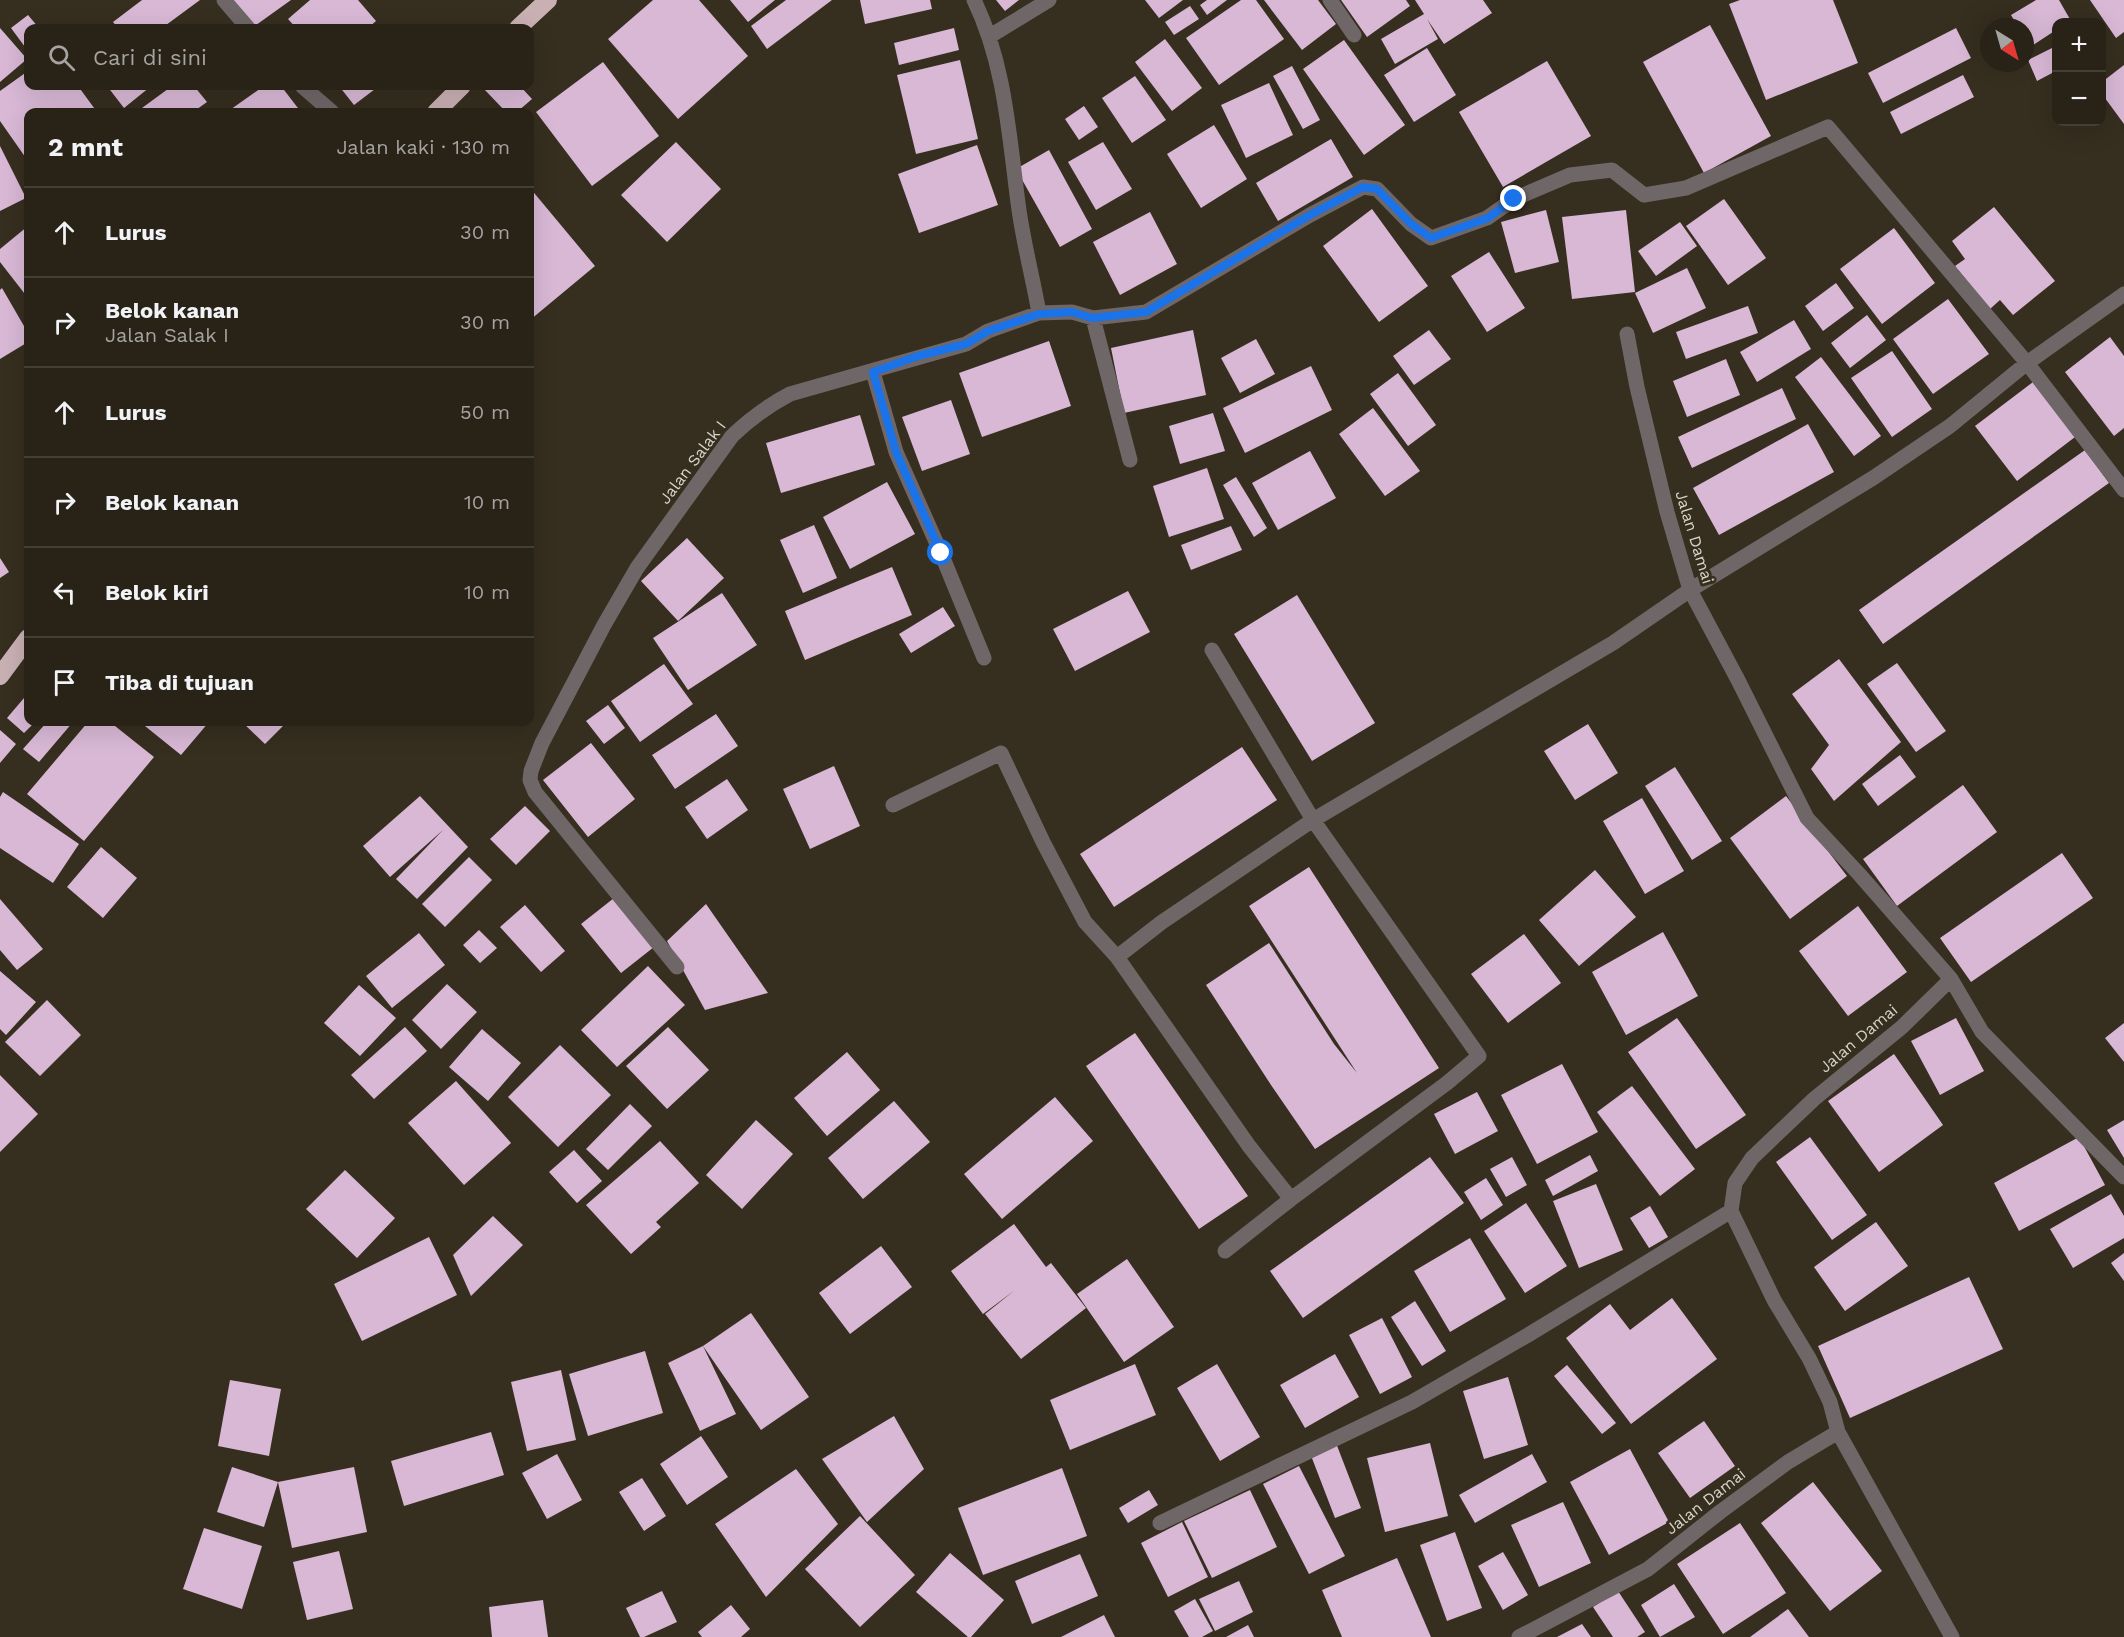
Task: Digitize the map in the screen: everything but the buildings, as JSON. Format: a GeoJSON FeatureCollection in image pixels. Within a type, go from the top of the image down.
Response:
{"type":"FeatureCollection","features":[{"type":"Feature","properties":{"kind":"highway"},"geometry":{"type":"LineString","coordinates":[[522,24],[548,0]]}},
{"type":"Feature","properties":{"kind":"highway"},"geometry":{"type":"LineString","coordinates":[[440,108],[458,90]]}},
{"type":"Feature","properties":{"kind":"highway"},"geometry":{"type":"LineString","coordinates":[[0,676],[24,643]]}},
{"type":"Feature","properties":{"kind":"street"},"geometry":{"type":"LineString","coordinates":[[224,0],[245,24]]}},
{"type":"Feature","properties":{"kind":"street"},"geometry":{"type":"LineString","coordinates":[[974,0],[990,36],[1004,90],[1023,239],[1039,314]]}},
{"type":"Feature","properties":{"kind":"street"},"geometry":{"type":"LineString","coordinates":[[990,36],[1049,0]]}},
{"type":"Feature","properties":{"kind":"street"},"geometry":{"type":"LineString","coordinates":[[1330,0],[1354,35]]}},
{"type":"Feature","properties":{"kind":"street"},"geometry":{"type":"LineString","coordinates":[[307,90],[327,108]]}},
{"type":"Feature","properties":{"kind":"street","name":"Jalan Salak I"},"geometry":{"type":"LineString","coordinates":[[677,967],[535,792],[530,780],[531,771],[542,743],[576,675],[638,568],[732,436],[767,406],[790,394],[966,344],[988,331],[1039,314],[1072,312],[1092,318],[1146,312],[1310,215],[1363,187],[1377,189],[1411,224],[1431,238],[1488,218],[1514,199],[1570,175],[1612,170],[1644,195],[1686,188],[1828,127],[2027,363]]}},
{"type":"Feature","properties":{"kind":"street"},"geometry":{"type":"LineString","coordinates":[[1117,957],[1162,922],[1313,820],[1603,649],[1690,590],[1873,478],[1950,426],[2027,363],[2124,294]]}},
{"type":"Feature","properties":{"kind":"street"},"geometry":{"type":"LineString","coordinates":[[1092,318],[1130,460]]}},
{"type":"Feature","properties":{"kind":"street","name":"Jalan Damai"},"geometry":{"type":"LineString","coordinates":[[1627,334],[1637,387],[1667,512],[1690,590],[1807,818],[1951,979],[1902,1027],[1814,1099],[1752,1158],[1735,1183],[1731,1211]]}},
{"type":"Feature","properties":{"kind":"street"},"geometry":{"type":"LineString","coordinates":[[2027,363],[2124,490]]}},
{"type":"Feature","properties":{"kind":"street"},"geometry":{"type":"LineString","coordinates":[[873,372],[896,452],[984,658]]}},
{"type":"Feature","properties":{"kind":"street"},"geometry":{"type":"LineString","coordinates":[[1212,650],[1313,820],[1479,1056],[1447,1083],[1224,1251]]}},
{"type":"Feature","properties":{"kind":"street"},"geometry":{"type":"LineString","coordinates":[[893,805],[1001,753],[1043,842],[1085,922],[1117,957],[1249,1146],[1291,1199]]}},
{"type":"Feature","properties":{"kind":"street"},"geometry":{"type":"LineString","coordinates":[[1951,979],[1982,1032],[2124,1177]]}},
{"type":"Feature","properties":{"kind":"street"},"geometry":{"type":"LineString","coordinates":[[1160,1523],[1412,1402],[1528,1335],[1731,1211],[1774,1300],[1809,1358],[1830,1402],[1838,1432],[1952,1637]]}},
{"type":"Feature","properties":{"kind":"street","name":"Jalan Damai"},"geometry":{"type":"LineString","coordinates":[[1519,1637],[1648,1569],[1788,1462],[1838,1432]]}},
{"type":"Feature","properties":{"kind":"route"},"geometry":{"type":"LineString","coordinates":[[941,553],[896,452],[873,372],[918,356],[966,344],[988,331],[1039,314],[1072,312],[1092,318],[1146,312],[1310,215],[1363,187],[1377,189],[1411,224],[1431,238],[1488,218],[1514,199]]}}]}
